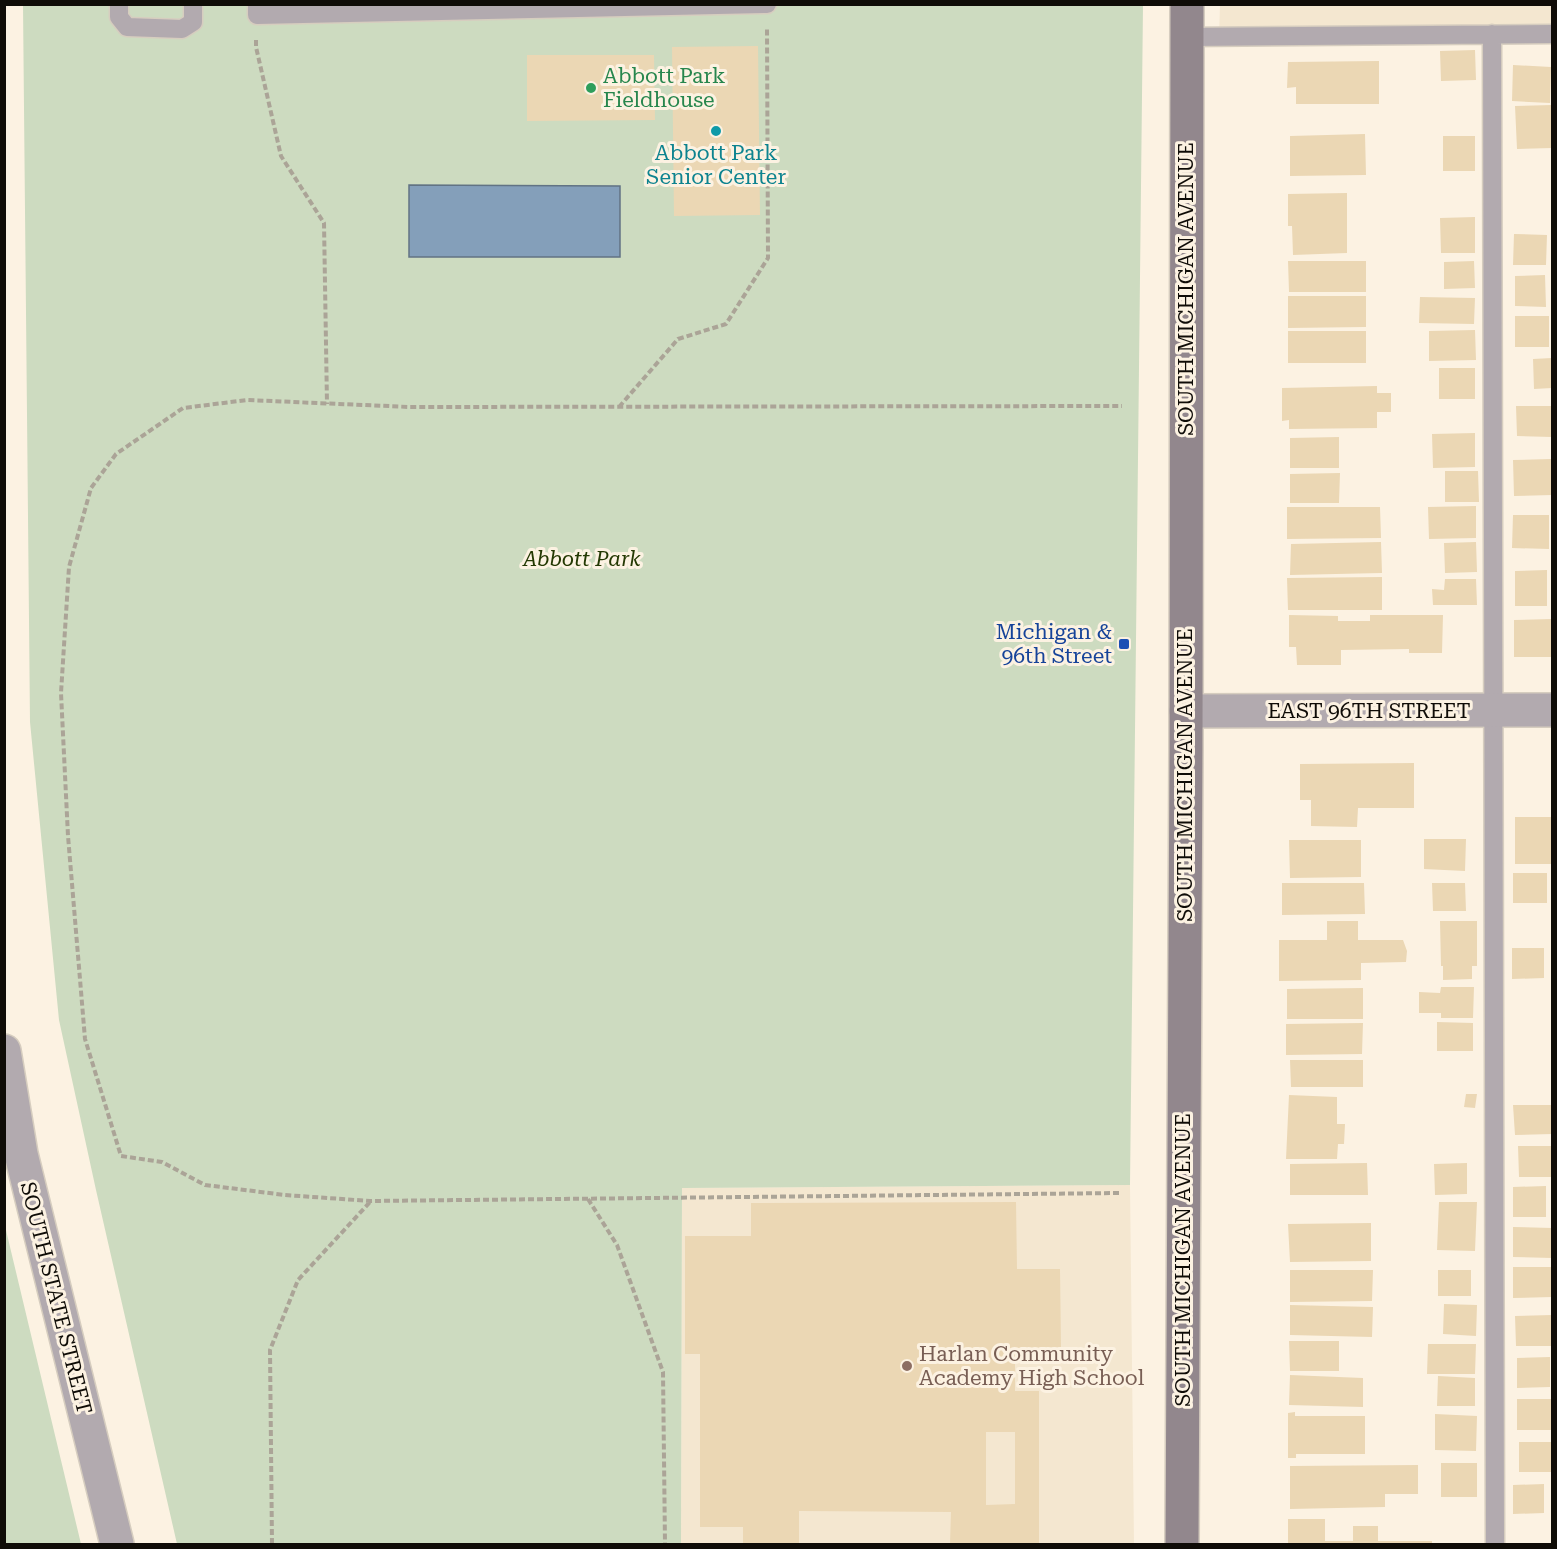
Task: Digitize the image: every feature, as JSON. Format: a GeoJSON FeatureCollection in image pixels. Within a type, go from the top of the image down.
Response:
{"type":"FeatureCollection","features":[{"type":"Feature","properties":{"kind":"main road","name":"SOUTH MICHIGAN AVENUE"},"geometry":{"type":"LineString","coordinates":[[1182,1545],[1186,711],[1186,4]]}},
{"type":"Feature","properties":{"kind":"street","name":"EAST 96TH STREET"},"geometry":{"type":"LineString","coordinates":[[1186,711],[1552,710]]}},
{"type":"Feature","properties":{"kind":"street","name":"SOUTH STATE STREET"},"geometry":{"type":"LineString","coordinates":[[4,1051],[21,1154],[117,1545]]}},
{"type":"Feature","properties":{"kind":"lane"},"geometry":{"type":"LineString","coordinates":[[119,4],[119,17],[127,27],[182,29],[193,22],[193,4]]}},
{"type":"Feature","properties":{"kind":"lane"},"geometry":{"type":"LineString","coordinates":[[257,10],[767,5]]}},
{"type":"Feature","properties":{"kind":"lane"},"geometry":{"type":"LineString","coordinates":[[1492,34],[1495,1545]]}},
{"type":"Feature","properties":{"kind":"lane"},"geometry":{"type":"LineString","coordinates":[[1186,37],[1552,34]]}},
{"type":"Feature","properties":{"kind":"path"},"geometry":{"type":"LineString","coordinates":[[618,407],[678,339],[726,324],[768,258],[767,5]]}},
{"type":"Feature","properties":{"kind":"path"},"geometry":{"type":"LineString","coordinates":[[257,10],[256,47],[281,156],[324,223],[327,404]]}},
{"type":"Feature","properties":{"kind":"path"},"geometry":{"type":"LineString","coordinates":[[1119,1193],[370,1201],[285,1195],[205,1185],[162,1162],[121,1156],[86,1039],[68,836],[61,693],[69,567],[91,488],[117,454],[183,408],[247,400],[410,407],[1122,406]]}},
{"type":"Feature","properties":{"kind":"path"},"geometry":{"type":"LineString","coordinates":[[588,1198],[616,1245],[663,1372],[665,1545]]}},
{"type":"Feature","properties":{"kind":"path"},"geometry":{"type":"LineString","coordinates":[[272,1545],[270,1350],[298,1280],[370,1201]]}},
{"type":"Feature","properties":{"kind":"shaded area"},"geometry":{"type":"Polygon","coordinates":[[[1220,5],[1552,5],[1552,38],[1219,40],[1220,5]]]}},
{"type":"Feature","properties":{"kind":"shaded area","name":"Harlan Community Academy High School"},"geometry":{"type":"Polygon","coordinates":[[[1130,1185],[1134,1544],[681,1544],[682,1188],[1130,1185]]]}},
{"type":"Feature","properties":{"kind":"green space","name":"Abbott Park"},"geometry":{"type":"Polygon","coordinates":[[[23,5],[1143,5],[1130,1185],[682,1188],[681,1544],[177,1544],[59,1020],[30,722],[23,5]]]}},
{"type":"Feature","properties":{"kind":"green space"},"geometry":{"type":"Polygon","coordinates":[[[5,1226],[81,1544],[5,1544],[5,1226]]]}},
{"type":"Feature","properties":{"kind":"water"},"geometry":{"type":"Polygon","coordinates":[[[409,185],[620,186],[620,257],[409,257],[409,185]]]}},
{"type":"Feature","properties":{"kind":"building","name":"Abbott Park Senior Center"},"geometry":{"type":"Polygon","coordinates":[[[758,46],[760,215],[674,216],[672,47],[758,46]]]}},
{"type":"Feature","properties":{"kind":"building"},"geometry":{"type":"Polygon","coordinates":[[[1475,50],[1476,80],[1441,81],[1440,51],[1475,50]]]}},
{"type":"Feature","properties":{"kind":"building","name":"Abbott Park Fieldhouse"},"geometry":{"type":"Polygon","coordinates":[[[527,55],[654,55],[655,120],[527,121],[527,55]]]}},
{"type":"Feature","properties":{"kind":"building"},"geometry":{"type":"Polygon","coordinates":[[[1379,61],[1379,104],[1296,104],[1296,87],[1287,88],[1288,62],[1379,61]]]}},
{"type":"Feature","properties":{"kind":"building"},"geometry":{"type":"Polygon","coordinates":[[[1513,65],[1551,67],[1550,103],[1512,101],[1513,65]]]}},
{"type":"Feature","properties":{"kind":"building"},"geometry":{"type":"Polygon","coordinates":[[[1552,105],[1552,148],[1517,149],[1515,106],[1552,105]]]}},
{"type":"Feature","properties":{"kind":"building"},"geometry":{"type":"Polygon","coordinates":[[[1365,134],[1366,175],[1290,176],[1290,136],[1365,134]]]}},
{"type":"Feature","properties":{"kind":"building"},"geometry":{"type":"Polygon","coordinates":[[[1443,136],[1475,136],[1475,171],[1443,171],[1443,136]]]}},
{"type":"Feature","properties":{"kind":"building"},"geometry":{"type":"Polygon","coordinates":[[[1347,193],[1347,253],[1293,255],[1292,226],[1288,226],[1288,194],[1347,193]]]}},
{"type":"Feature","properties":{"kind":"building"},"geometry":{"type":"Polygon","coordinates":[[[1475,217],[1475,253],[1441,253],[1440,218],[1475,217]]]}},
{"type":"Feature","properties":{"kind":"building"},"geometry":{"type":"Polygon","coordinates":[[[1514,234],[1547,235],[1546,265],[1513,265],[1514,234]]]}},
{"type":"Feature","properties":{"kind":"building"},"geometry":{"type":"Polygon","coordinates":[[[1288,261],[1366,261],[1366,292],[1289,292],[1288,261]]]}},
{"type":"Feature","properties":{"kind":"building"},"geometry":{"type":"Polygon","coordinates":[[[1474,261],[1475,288],[1444,289],[1444,262],[1474,261]]]}},
{"type":"Feature","properties":{"kind":"building"},"geometry":{"type":"Polygon","coordinates":[[[1545,275],[1546,307],[1515,306],[1515,276],[1545,275]]]}},
{"type":"Feature","properties":{"kind":"building"},"geometry":{"type":"Polygon","coordinates":[[[1288,296],[1366,296],[1366,327],[1288,328],[1288,296]]]}},
{"type":"Feature","properties":{"kind":"building"},"geometry":{"type":"Polygon","coordinates":[[[1420,297],[1475,298],[1474,324],[1419,323],[1420,297]]]}},
{"type":"Feature","properties":{"kind":"building"},"geometry":{"type":"Polygon","coordinates":[[[1515,316],[1549,316],[1549,347],[1515,347],[1515,316]]]}},
{"type":"Feature","properties":{"kind":"building"},"geometry":{"type":"Polygon","coordinates":[[[1475,330],[1476,360],[1429,361],[1429,331],[1475,330]]]}},
{"type":"Feature","properties":{"kind":"building"},"geometry":{"type":"Polygon","coordinates":[[[1288,331],[1366,331],[1366,363],[1288,363],[1288,331]]]}},
{"type":"Feature","properties":{"kind":"building"},"geometry":{"type":"Polygon","coordinates":[[[1552,358],[1552,388],[1534,389],[1533,359],[1552,358]]]}},
{"type":"Feature","properties":{"kind":"building"},"geometry":{"type":"Polygon","coordinates":[[[1439,368],[1475,368],[1475,399],[1439,399],[1439,368]]]}},
{"type":"Feature","properties":{"kind":"building"},"geometry":{"type":"Polygon","coordinates":[[[1377,386],[1377,393],[1391,393],[1391,412],[1377,412],[1377,428],[1289,429],[1289,420],[1282,421],[1282,388],[1377,386]]]}},
{"type":"Feature","properties":{"kind":"building"},"geometry":{"type":"Polygon","coordinates":[[[1516,406],[1551,406],[1552,437],[1517,436],[1516,406]]]}},
{"type":"Feature","properties":{"kind":"building"},"geometry":{"type":"Polygon","coordinates":[[[1475,433],[1475,467],[1433,468],[1432,434],[1475,433]]]}},
{"type":"Feature","properties":{"kind":"building"},"geometry":{"type":"Polygon","coordinates":[[[1339,437],[1339,468],[1290,468],[1290,438],[1339,437]]]}},
{"type":"Feature","properties":{"kind":"building"},"geometry":{"type":"Polygon","coordinates":[[[1551,459],[1552,495],[1514,496],[1513,460],[1551,459]]]}},
{"type":"Feature","properties":{"kind":"building"},"geometry":{"type":"Polygon","coordinates":[[[1445,471],[1478,471],[1479,502],[1445,502],[1445,471]]]}},
{"type":"Feature","properties":{"kind":"building"},"geometry":{"type":"Polygon","coordinates":[[[1340,473],[1339,503],[1290,503],[1290,474],[1340,473]]]}},
{"type":"Feature","properties":{"kind":"building"},"geometry":{"type":"Polygon","coordinates":[[[1476,506],[1476,538],[1429,539],[1428,507],[1476,506]]]}},
{"type":"Feature","properties":{"kind":"building"},"geometry":{"type":"Polygon","coordinates":[[[1287,507],[1380,507],[1381,538],[1287,539],[1287,507]]]}},
{"type":"Feature","properties":{"kind":"building"},"geometry":{"type":"Polygon","coordinates":[[[1513,515],[1549,515],[1549,549],[1512,548],[1513,515]]]}},
{"type":"Feature","properties":{"kind":"building"},"geometry":{"type":"Polygon","coordinates":[[[1381,542],[1382,573],[1290,575],[1291,544],[1381,542]]]}},
{"type":"Feature","properties":{"kind":"building"},"geometry":{"type":"Polygon","coordinates":[[[1476,542],[1477,572],[1445,573],[1444,543],[1476,542]]]}},
{"type":"Feature","properties":{"kind":"building"},"geometry":{"type":"Polygon","coordinates":[[[1547,570],[1547,606],[1515,606],[1515,571],[1547,570]]]}},
{"type":"Feature","properties":{"kind":"building"},"geometry":{"type":"Polygon","coordinates":[[[1382,577],[1382,610],[1288,610],[1287,578],[1382,577]]]}},
{"type":"Feature","properties":{"kind":"building"},"geometry":{"type":"Polygon","coordinates":[[[1445,579],[1476,579],[1477,605],[1433,605],[1432,589],[1444,590],[1445,579]]]}},
{"type":"Feature","properties":{"kind":"building"},"geometry":{"type":"Polygon","coordinates":[[[1289,615],[1338,616],[1338,621],[1370,621],[1370,615],[1443,615],[1442,653],[1409,653],[1409,649],[1341,650],[1341,665],[1297,665],[1296,647],[1289,647],[1289,615]]]}},
{"type":"Feature","properties":{"kind":"building"},"geometry":{"type":"Polygon","coordinates":[[[1552,619],[1552,657],[1514,657],[1514,620],[1552,619]]]}},
{"type":"Feature","properties":{"kind":"building"},"geometry":{"type":"Polygon","coordinates":[[[1414,763],[1414,808],[1358,808],[1357,827],[1311,826],[1311,800],[1300,800],[1300,764],[1414,763]]]}},
{"type":"Feature","properties":{"kind":"building"},"geometry":{"type":"Polygon","coordinates":[[[1515,817],[1552,817],[1552,864],[1515,864],[1515,817]]]}},
{"type":"Feature","properties":{"kind":"building"},"geometry":{"type":"Polygon","coordinates":[[[1424,839],[1466,839],[1465,871],[1424,869],[1424,839]]]}},
{"type":"Feature","properties":{"kind":"building"},"geometry":{"type":"Polygon","coordinates":[[[1289,840],[1361,840],[1361,877],[1290,878],[1289,840]]]}},
{"type":"Feature","properties":{"kind":"building"},"geometry":{"type":"Polygon","coordinates":[[[1513,873],[1547,873],[1547,903],[1513,903],[1513,873]]]}},
{"type":"Feature","properties":{"kind":"building"},"geometry":{"type":"Polygon","coordinates":[[[1282,883],[1364,883],[1365,914],[1282,915],[1282,883]]]}},
{"type":"Feature","properties":{"kind":"building"},"geometry":{"type":"Polygon","coordinates":[[[1432,883],[1465,883],[1466,911],[1433,911],[1432,883]]]}},
{"type":"Feature","properties":{"kind":"building"},"geometry":{"type":"Polygon","coordinates":[[[1327,921],[1358,921],[1358,940],[1403,940],[1407,951],[1406,962],[1361,963],[1361,980],[1279,981],[1279,940],[1327,940],[1327,921]]]}},
{"type":"Feature","properties":{"kind":"building"},"geometry":{"type":"Polygon","coordinates":[[[1440,921],[1477,921],[1477,966],[1472,966],[1472,979],[1443,980],[1440,921]]]}},
{"type":"Feature","properties":{"kind":"building"},"geometry":{"type":"Polygon","coordinates":[[[1512,948],[1544,948],[1544,978],[1512,979],[1512,948]]]}},
{"type":"Feature","properties":{"kind":"building"},"geometry":{"type":"Polygon","coordinates":[[[1441,987],[1474,987],[1473,1018],[1441,1018],[1441,1013],[1419,1013],[1419,992],[1440,993],[1441,987]]]}},
{"type":"Feature","properties":{"kind":"building"},"geometry":{"type":"Polygon","coordinates":[[[1363,988],[1363,1019],[1287,1019],[1287,989],[1363,988]]]}},
{"type":"Feature","properties":{"kind":"building"},"geometry":{"type":"Polygon","coordinates":[[[1437,1022],[1473,1023],[1473,1051],[1437,1051],[1437,1022]]]}},
{"type":"Feature","properties":{"kind":"building"},"geometry":{"type":"Polygon","coordinates":[[[1363,1023],[1362,1054],[1286,1055],[1286,1024],[1363,1023]]]}},
{"type":"Feature","properties":{"kind":"building"},"geometry":{"type":"Polygon","coordinates":[[[1290,1060],[1363,1060],[1363,1087],[1291,1087],[1290,1060]]]}},
{"type":"Feature","properties":{"kind":"building"},"geometry":{"type":"Polygon","coordinates":[[[1466,1094],[1477,1094],[1475,1108],[1464,1107],[1466,1094]]]}},
{"type":"Feature","properties":{"kind":"building"},"geometry":{"type":"Polygon","coordinates":[[[1289,1095],[1337,1097],[1337,1124],[1345,1124],[1344,1144],[1338,1144],[1337,1159],[1286,1159],[1289,1095]]]}},
{"type":"Feature","properties":{"kind":"building"},"geometry":{"type":"Polygon","coordinates":[[[1513,1105],[1552,1105],[1552,1134],[1515,1135],[1513,1105]]]}},
{"type":"Feature","properties":{"kind":"building"},"geometry":{"type":"Polygon","coordinates":[[[1518,1146],[1552,1146],[1552,1177],[1519,1177],[1518,1146]]]}},
{"type":"Feature","properties":{"kind":"building"},"geometry":{"type":"Polygon","coordinates":[[[1367,1163],[1368,1195],[1290,1195],[1290,1164],[1367,1163]]]}},
{"type":"Feature","properties":{"kind":"building"},"geometry":{"type":"Polygon","coordinates":[[[1467,1163],[1467,1194],[1435,1195],[1434,1164],[1467,1163]]]}},
{"type":"Feature","properties":{"kind":"building"},"geometry":{"type":"Polygon","coordinates":[[[1546,1186],[1546,1217],[1513,1217],[1513,1187],[1546,1186]]]}},
{"type":"Feature","properties":{"kind":"building","name":"Harlan Community Academy High School"},"geometry":{"type":"Polygon","coordinates":[[[1016,1202],[1017,1269],[1060,1269],[1061,1347],[1015,1348],[1015,1391],[1039,1391],[1039,1544],[950,1544],[951,1512],[799,1511],[799,1544],[743,1544],[743,1527],[700,1527],[700,1354],[685,1354],[685,1236],[751,1236],[751,1203],[1016,1202]],[[986,1432],[986,1505],[1015,1504],[1015,1432],[986,1432]]]}},
{"type":"Feature","properties":{"kind":"building"},"geometry":{"type":"Polygon","coordinates":[[[1439,1202],[1477,1202],[1475,1251],[1437,1250],[1439,1202]]]}},
{"type":"Feature","properties":{"kind":"building"},"geometry":{"type":"Polygon","coordinates":[[[1371,1223],[1371,1261],[1290,1262],[1288,1224],[1371,1223]]]}},
{"type":"Feature","properties":{"kind":"building"},"geometry":{"type":"Polygon","coordinates":[[[1513,1227],[1552,1228],[1552,1258],[1513,1257],[1513,1227]]]}},
{"type":"Feature","properties":{"kind":"building"},"geometry":{"type":"Polygon","coordinates":[[[1513,1267],[1552,1267],[1552,1297],[1513,1298],[1513,1267]]]}},
{"type":"Feature","properties":{"kind":"building"},"geometry":{"type":"Polygon","coordinates":[[[1290,1270],[1373,1270],[1372,1301],[1290,1302],[1290,1270]]]}},
{"type":"Feature","properties":{"kind":"building"},"geometry":{"type":"Polygon","coordinates":[[[1438,1270],[1471,1270],[1471,1296],[1438,1296],[1438,1270]]]}},
{"type":"Feature","properties":{"kind":"building"},"geometry":{"type":"Polygon","coordinates":[[[1444,1304],[1477,1305],[1476,1336],[1443,1334],[1444,1304]]]}},
{"type":"Feature","properties":{"kind":"building"},"geometry":{"type":"Polygon","coordinates":[[[1290,1305],[1373,1307],[1372,1337],[1290,1335],[1290,1305]]]}},
{"type":"Feature","properties":{"kind":"building"},"geometry":{"type":"Polygon","coordinates":[[[1552,1315],[1552,1346],[1516,1346],[1515,1316],[1552,1315]]]}},
{"type":"Feature","properties":{"kind":"building"},"geometry":{"type":"Polygon","coordinates":[[[1289,1341],[1339,1341],[1339,1371],[1290,1371],[1289,1341]]]}},
{"type":"Feature","properties":{"kind":"building"},"geometry":{"type":"Polygon","coordinates":[[[1428,1344],[1476,1344],[1475,1374],[1427,1374],[1428,1344]]]}},
{"type":"Feature","properties":{"kind":"building"},"geometry":{"type":"Polygon","coordinates":[[[1550,1357],[1550,1387],[1517,1388],[1517,1358],[1550,1357]]]}},
{"type":"Feature","properties":{"kind":"building"},"geometry":{"type":"Polygon","coordinates":[[[1290,1375],[1363,1378],[1363,1407],[1289,1405],[1290,1375]]]}},
{"type":"Feature","properties":{"kind":"building"},"geometry":{"type":"Polygon","coordinates":[[[1438,1376],[1475,1378],[1475,1406],[1437,1406],[1438,1376]]]}},
{"type":"Feature","properties":{"kind":"building"},"geometry":{"type":"Polygon","coordinates":[[[1517,1399],[1552,1399],[1552,1430],[1517,1430],[1517,1399]]]}},
{"type":"Feature","properties":{"kind":"building"},"geometry":{"type":"Polygon","coordinates":[[[1295,1412],[1295,1416],[1365,1416],[1365,1454],[1296,1454],[1296,1458],[1288,1458],[1288,1413],[1295,1412]]]}},
{"type":"Feature","properties":{"kind":"building"},"geometry":{"type":"Polygon","coordinates":[[[1435,1414],[1477,1416],[1476,1451],[1435,1450],[1435,1414]]]}},
{"type":"Feature","properties":{"kind":"building"},"geometry":{"type":"Polygon","coordinates":[[[1519,1442],[1552,1442],[1552,1472],[1519,1472],[1519,1442]]]}},
{"type":"Feature","properties":{"kind":"building"},"geometry":{"type":"Polygon","coordinates":[[[1441,1463],[1477,1463],[1477,1497],[1441,1497],[1441,1463]]]}},
{"type":"Feature","properties":{"kind":"building"},"geometry":{"type":"Polygon","coordinates":[[[1418,1465],[1418,1494],[1385,1494],[1385,1507],[1290,1509],[1290,1466],[1418,1465]]]}},
{"type":"Feature","properties":{"kind":"building"},"geometry":{"type":"Polygon","coordinates":[[[1544,1484],[1544,1513],[1513,1514],[1513,1485],[1544,1484]]]}},
{"type":"Feature","properties":{"kind":"building"},"geometry":{"type":"Polygon","coordinates":[[[1288,1519],[1325,1519],[1325,1541],[1353,1541],[1353,1526],[1378,1526],[1378,1541],[1432,1541],[1432,1544],[1288,1544],[1288,1519]]]}},
{"type":"Feature","properties":{"kind":"place","name":"Abbott Park Fieldhouse"},"geometry":{"type":"Point","coordinates":[591,88]}},
{"type":"Feature","properties":{"kind":"place","name":"Abbott Park Senior Center"},"geometry":{"type":"Point","coordinates":[716,131]}},
{"type":"Feature","properties":{"kind":"place","name":"Michigan & 96th Street"},"geometry":{"type":"Point","coordinates":[1124,644]}},
{"type":"Feature","properties":{"kind":"place","name":"Harlan Community Academy High School"},"geometry":{"type":"Point","coordinates":[907,1366]}}]}
